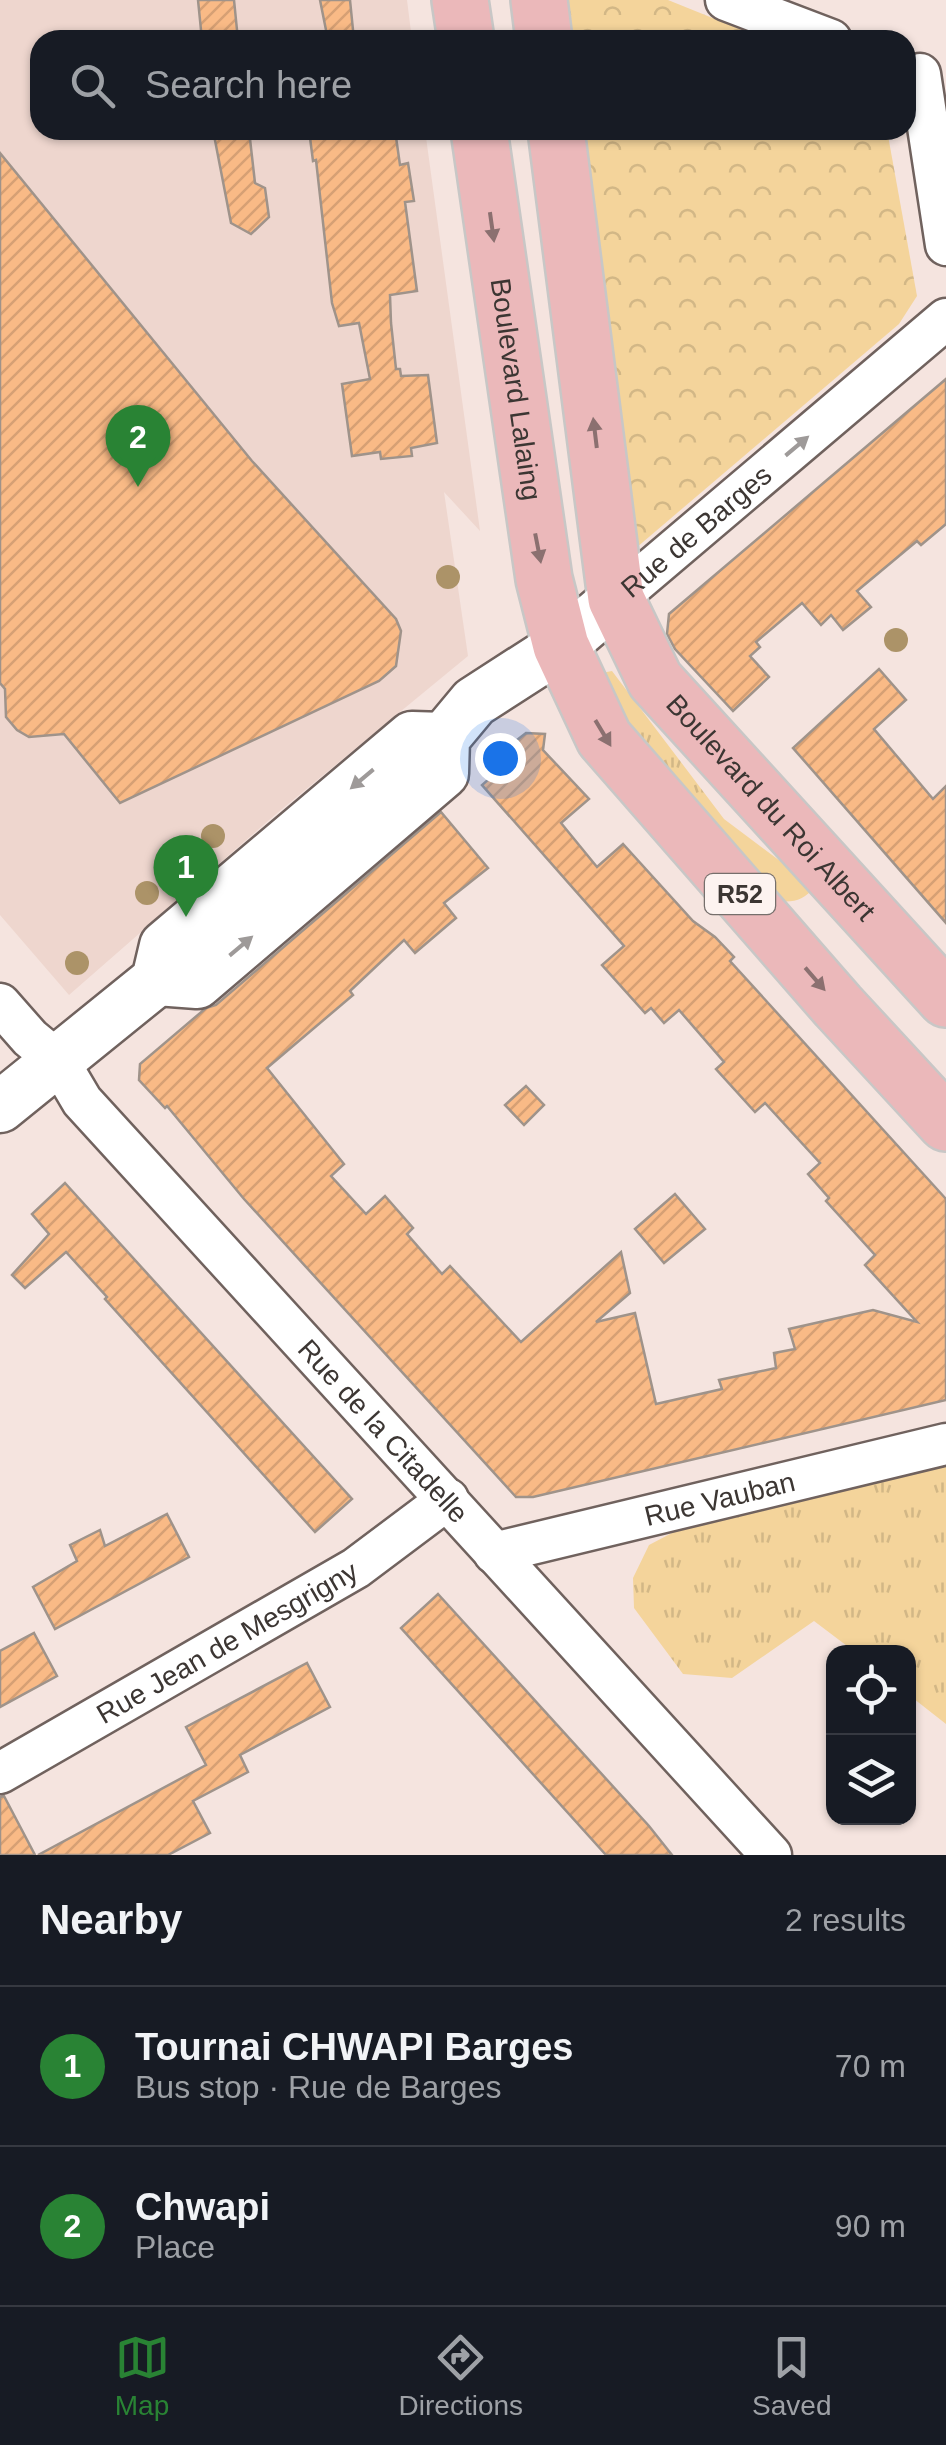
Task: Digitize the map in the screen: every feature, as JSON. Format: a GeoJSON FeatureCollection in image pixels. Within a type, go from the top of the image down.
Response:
{"type":"FeatureCollection","features":[{"type":"Feature","properties":{"kind":"main road"},"geometry":{"type":"LineString","coordinates":[[460,0],[464,30]]}},
{"type":"Feature","properties":{"kind":"main road"},"geometry":{"type":"LineString","coordinates":[[539,0],[543,30]]}},
{"type":"Feature","properties":{"kind":"main road","name":"Boulevard Lalaing"},"geometry":{"type":"LineString","coordinates":[[480,140],[534,522],[561,646]]}},
{"type":"Feature","properties":{"kind":"main road"},"geometry":{"type":"LineString","coordinates":[[557,140],[616,600]]}},
{"type":"Feature","properties":{"kind":"main road","name":"Boulevard du Roi Albert"},"geometry":{"type":"LineString","coordinates":[[616,600],[655,680],[946,999]]}},
{"type":"Feature","properties":{"kind":"main road","name":"R52"},"geometry":{"type":"LineString","coordinates":[[561,646],[604,738],[838,1006],[946,1123]]}},
{"type":"Feature","properties":{"kind":"street"},"geometry":{"type":"LineString","coordinates":[[726,0],[805,30]]}},
{"type":"Feature","properties":{"kind":"street"},"geometry":{"type":"LineString","coordinates":[[924,75],[946,245]]}},
{"type":"Feature","properties":{"kind":"street","name":"Rue de Barges"},"geometry":{"type":"LineString","coordinates":[[0,1107],[157,980],[165,946],[412,737],[444,738],[474,702],[561,646],[946,319]]}},
{"type":"Feature","properties":{"kind":"street","name":"Rue de la Citadelle"},"geometry":{"type":"LineString","coordinates":[[0,1004],[30,1038],[59,1062],[82,1101],[771,1855]]}},
{"type":"Feature","properties":{"kind":"street","name":"Rue Vauban"},"geometry":{"type":"LineString","coordinates":[[494,1554],[946,1444]]}},
{"type":"Feature","properties":{"kind":"street","name":"Rue Jean de Mesgrigny"},"geometry":{"type":"LineString","coordinates":[[0,1773],[356,1568],[448,1498]]}},
{"type":"Feature","properties":{"kind":"shaded area"},"geometry":{"type":"Polygon","coordinates":[[[0,0],[407,0],[411,30],[30,30],[30,140],[426,140],[480,531],[444,492],[468,656],[276,814],[69,995],[0,915],[0,0]]]}},
{"type":"Feature","properties":{"kind":"green space"},"geometry":{"type":"Polygon","coordinates":[[[562,0],[668,0],[742,30],[559,30],[562,0]]]}},
{"type":"Feature","properties":{"kind":"green space"},"geometry":{"type":"Polygon","coordinates":[[[572,140],[889,140],[917,296],[899,324],[636,548],[572,140]]]}},
{"type":"Feature","properties":{"kind":"green space"},"geometry":{"type":"Polygon","coordinates":[[[612,671],[724,819],[815,887],[811,891],[798,900],[777,901],[632,737],[596,674],[612,671]]]}},
{"type":"Feature","properties":{"kind":"green space"},"geometry":{"type":"Polygon","coordinates":[[[946,1465],[946,1724],[916,1700],[916,1645],[846,1645],[814,1621],[732,1678],[683,1674],[634,1608],[633,1578],[649,1545],[689,1524],[946,1465]]]}},
{"type":"Feature","properties":{"kind":"building"},"geometry":{"type":"Polygon","coordinates":[[[198,0],[234,0],[237,30],[201,30],[198,0]]]}},
{"type":"Feature","properties":{"kind":"building"},"geometry":{"type":"Polygon","coordinates":[[[320,0],[350,0],[353,30],[326,30],[320,0]]]}},
{"type":"Feature","properties":{"kind":"building"},"geometry":{"type":"Polygon","coordinates":[[[215,140],[250,140],[255,183],[265,188],[269,217],[251,234],[231,223],[215,140]]]}},
{"type":"Feature","properties":{"kind":"building"},"geometry":{"type":"Polygon","coordinates":[[[310,140],[396,140],[400,165],[408,163],[414,201],[405,202],[417,291],[390,295],[391,323],[396,369],[400,369],[401,376],[428,375],[437,443],[411,448],[412,456],[381,459],[380,452],[352,456],[342,384],[370,379],[359,323],[339,326],[332,303],[316,160],[313,161],[310,140]]]}},
{"type":"Feature","properties":{"kind":"building"},"geometry":{"type":"Polygon","coordinates":[[[0,153],[252,461],[396,619],[401,631],[396,666],[379,681],[120,803],[64,734],[29,737],[6,717],[5,689],[0,683],[0,153]]]}},
{"type":"Feature","properties":{"kind":"building"},"geometry":{"type":"Polygon","coordinates":[[[946,379],[946,524],[921,545],[917,541],[857,591],[871,607],[843,630],[831,615],[821,625],[802,603],[756,642],[760,647],[750,656],[769,677],[733,711],[675,649],[667,634],[669,614],[946,379]]]}},
{"type":"Feature","properties":{"kind":"building"},"geometry":{"type":"Polygon","coordinates":[[[879,669],[906,700],[874,729],[933,799],[946,786],[946,923],[793,748],[879,669]]]}},
{"type":"Feature","properties":{"kind":"building"},"geometry":{"type":"Polygon","coordinates":[[[526,733],[545,734],[543,750],[589,799],[561,823],[597,867],[623,844],[693,921],[734,957],[730,961],[946,1199],[946,1400],[533,1497],[516,1497],[244,1199],[167,1106],[139,1080],[140,1064],[206,1008],[216,1005],[441,812],[488,868],[444,903],[456,918],[415,953],[404,940],[350,991],[353,995],[267,1068],[344,1164],[331,1176],[366,1214],[385,1196],[413,1228],[407,1234],[442,1274],[450,1266],[521,1342],[621,1252],[630,1293],[596,1322],[635,1313],[656,1404],[722,1389],[719,1380],[776,1368],[774,1353],[795,1349],[789,1329],[873,1310],[917,1322],[865,1265],[875,1255],[826,1201],[829,1198],[808,1174],[820,1163],[765,1103],[755,1112],[716,1069],[724,1062],[679,1010],[664,1023],[651,1008],[645,1013],[602,965],[624,946],[482,785],[514,757],[517,740],[526,733]]]}},
{"type":"Feature","properties":{"kind":"building"},"geometry":{"type":"Polygon","coordinates":[[[526,1086],[544,1105],[524,1125],[505,1105],[526,1086]]]}},
{"type":"Feature","properties":{"kind":"building"},"geometry":{"type":"Polygon","coordinates":[[[65,1183],[352,1499],[315,1532],[66,1252],[25,1288],[12,1275],[49,1234],[32,1214],[65,1183]]]}},
{"type":"Feature","properties":{"kind":"building"},"geometry":{"type":"Polygon","coordinates":[[[675,1194],[705,1229],[664,1263],[635,1229],[675,1194]]]}},
{"type":"Feature","properties":{"kind":"building"},"geometry":{"type":"Polygon","coordinates":[[[167,1514],[189,1557],[55,1629],[33,1587],[77,1561],[70,1545],[100,1530],[105,1546],[167,1514]]]}},
{"type":"Feature","properties":{"kind":"building"},"geometry":{"type":"Polygon","coordinates":[[[438,1594],[672,1855],[606,1855],[401,1628],[438,1594]]]}},
{"type":"Feature","properties":{"kind":"building"},"geometry":{"type":"Polygon","coordinates":[[[34,1633],[57,1676],[0,1707],[0,1651],[34,1633]]]}},
{"type":"Feature","properties":{"kind":"building"},"geometry":{"type":"Polygon","coordinates":[[[307,1663],[330,1707],[240,1755],[248,1772],[193,1801],[210,1833],[168,1855],[38,1855],[206,1765],[186,1727],[307,1663]]]}},
{"type":"Feature","properties":{"kind":"building"},"geometry":{"type":"Polygon","coordinates":[[[4,1796],[35,1855],[0,1855],[0,1797],[4,1796]]]}},
{"type":"Feature","properties":{"kind":"place","name":"Chwapi"},"geometry":{"type":"Point","coordinates":[138,487]}},
{"type":"Feature","properties":{"kind":"place","name":"Tournai CHWAPI Barges"},"geometry":{"type":"Point","coordinates":[186,917]}}]}
